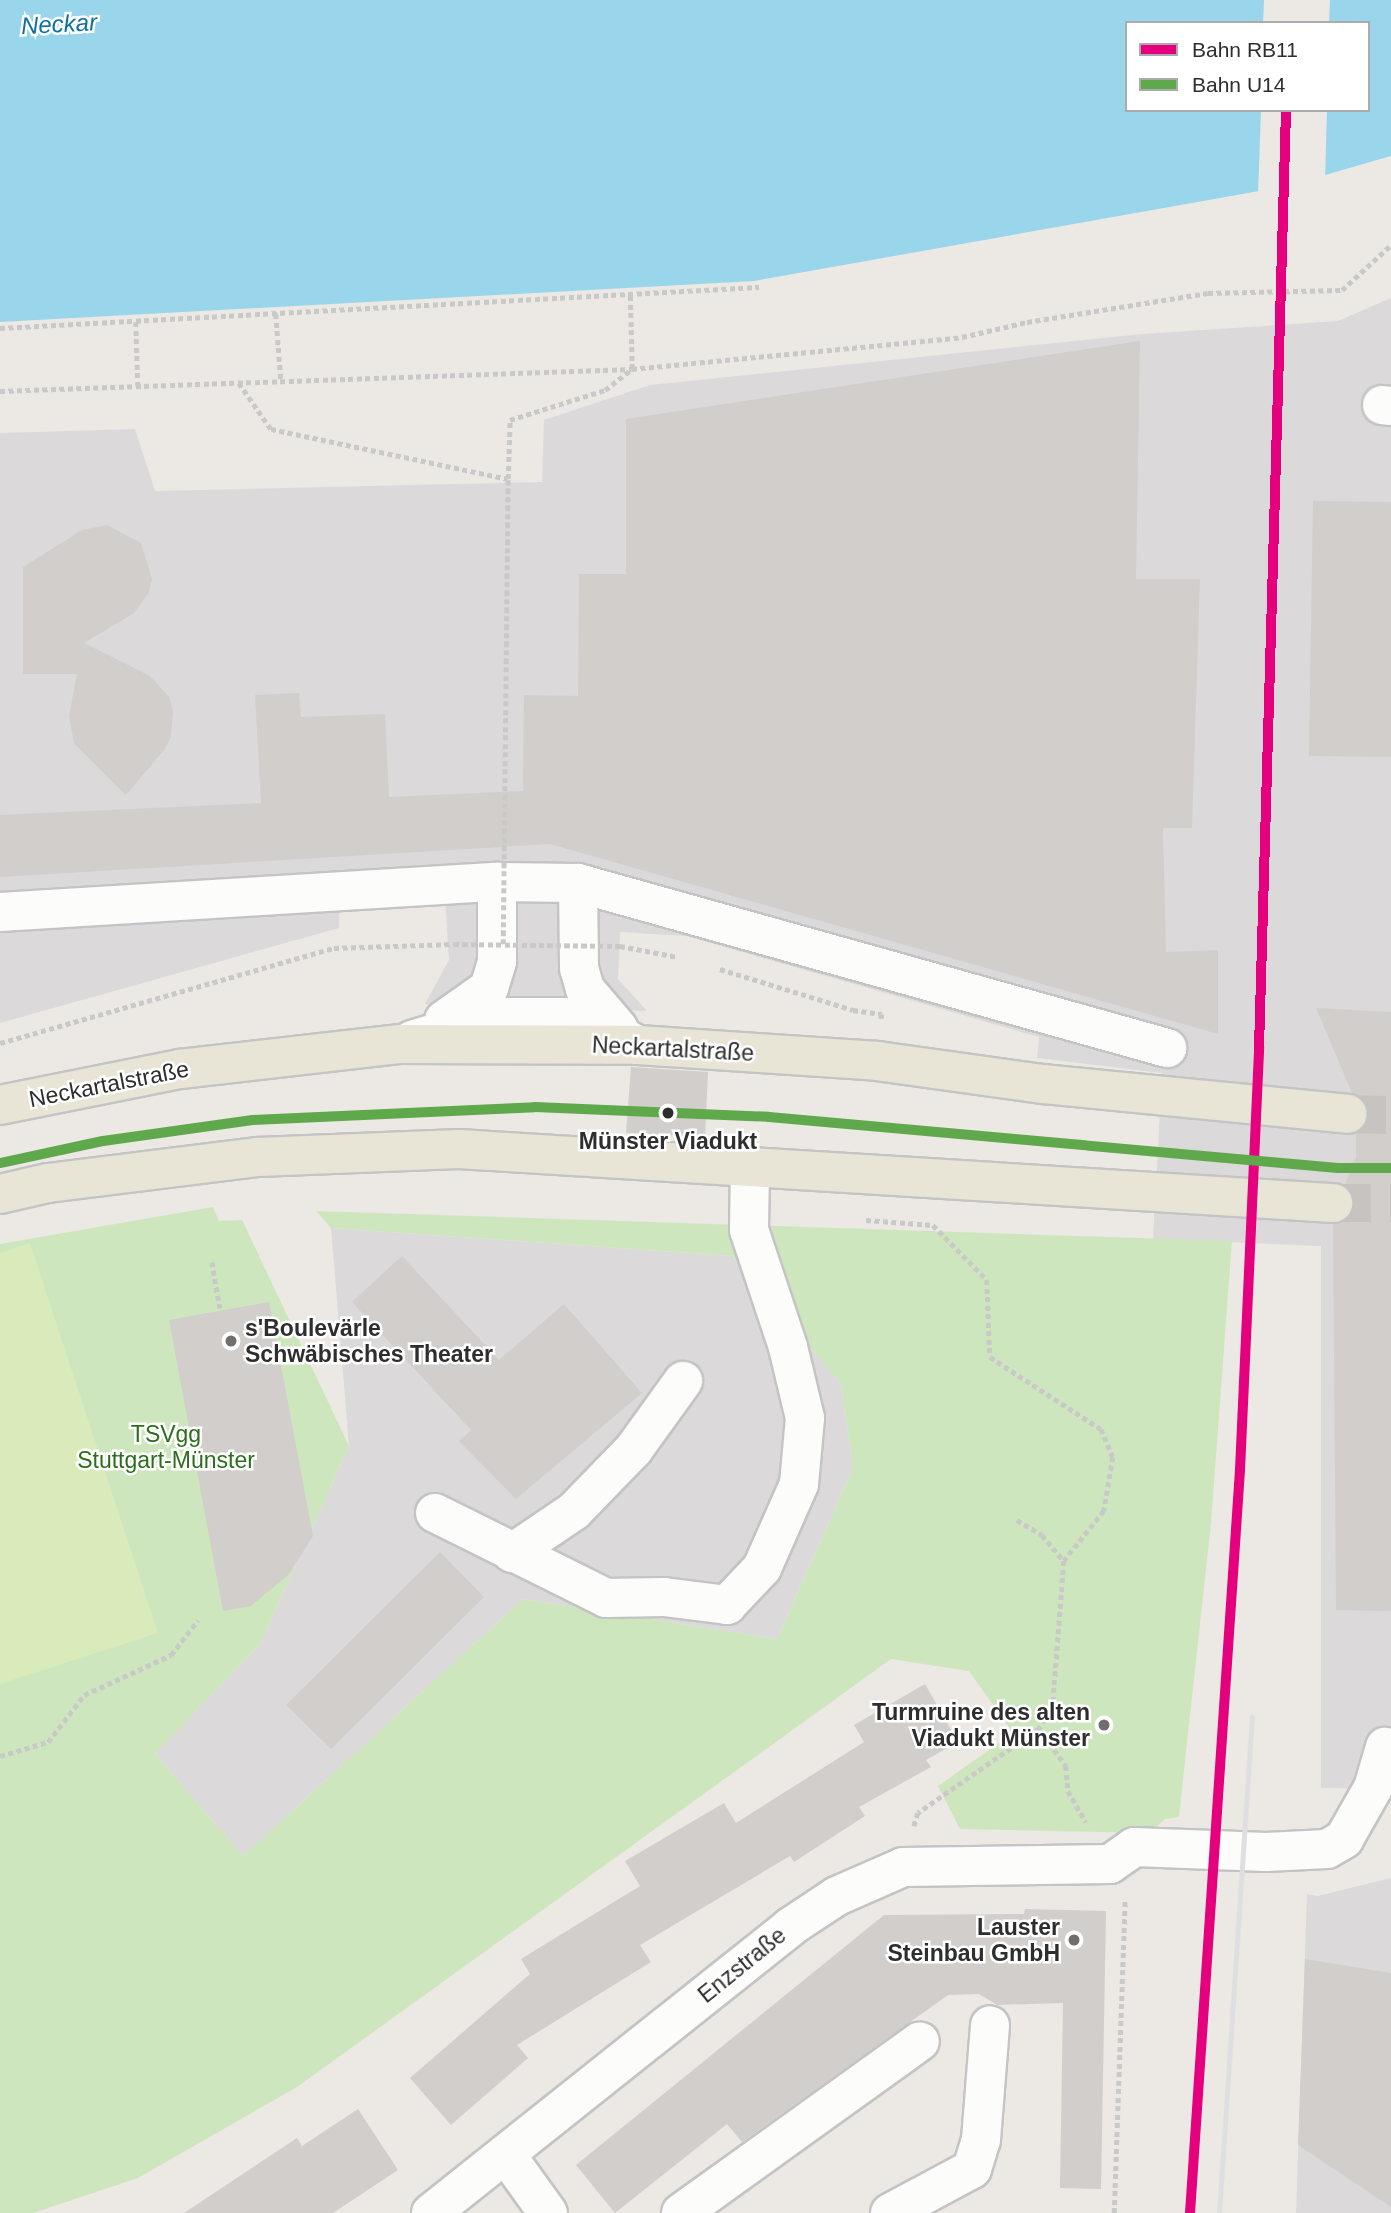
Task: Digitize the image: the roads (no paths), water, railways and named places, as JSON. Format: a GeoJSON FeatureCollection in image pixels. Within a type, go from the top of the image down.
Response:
{"type":"FeatureCollection","features":[{"type":"Feature","properties":{"kind":"main road","name":"Neckartalstraße"},"geometry":{"type":"LineString","coordinates":[[0,1105],[180,1069],[401,1044],[638,1045],[877,1061],[1043,1084],[1348,1114]]}},
{"type":"Feature","properties":{"kind":"main road"},"geometry":{"type":"LineString","coordinates":[[0,1194],[48,1183],[258,1157],[445,1150],[750,1165],[1333,1203]]}},
{"type":"Feature","properties":{"kind":"street"},"geometry":{"type":"LineString","coordinates":[[401,1044],[464,1010],[489,988],[497,961],[496,882]]}},
{"type":"Feature","properties":{"kind":"street"},"geometry":{"type":"LineString","coordinates":[[0,912],[496,882],[578,883],[1167,1048]]}},
{"type":"Feature","properties":{"kind":"street"},"geometry":{"type":"LineString","coordinates":[[578,883],[579,968],[585,989],[601,1013],[638,1045]]}},
{"type":"Feature","properties":{"kind":"street"},"geometry":{"type":"LineString","coordinates":[[435,1513],[606,1598],[664,1597],[727,1605],[762,1568],[799,1484],[805,1418],[788,1347],[749,1230],[750,1165]]}},
{"type":"Feature","properties":{"kind":"street"},"geometry":{"type":"LineString","coordinates":[[512,1553],[574,1511],[634,1449],[683,1381]]}},
{"type":"Feature","properties":{"kind":"street","name":"Enzstraße"},"geometry":{"type":"LineString","coordinates":[[431,2213],[507,2156],[790,1927],[837,1896],[903,1867],[1110,1864],[1134,1847],[1266,1852],[1327,1849],[1344,1839],[1373,1788],[1385,1746]]}},
{"type":"Feature","properties":{"kind":"street"},"geometry":{"type":"LineString","coordinates":[[890,2213],[972,2169],[981,2140],[990,2025]]}},
{"type":"Feature","properties":{"kind":"street"},"geometry":{"type":"LineString","coordinates":[[681,2213],[920,2041]]}},
{"type":"Feature","properties":{"kind":"street"},"geometry":{"type":"LineString","coordinates":[[507,2156],[548,2213]]}},
{"type":"Feature","properties":{"kind":"water","name":"Neckar"},"geometry":{"type":"Polygon","coordinates":[[[0,0],[1391,0],[1391,156],[1287,186],[754,281],[0,322],[0,0]]]}},
{"type":"Feature","properties":{"kind":"tunnel"},"geometry":{"type":"LineString","coordinates":[[1348,1114],[1391,1115]]}},
{"type":"Feature","properties":{"kind":"tunnel"},"geometry":{"type":"LineString","coordinates":[[1333,1203],[1391,1203]]}},
{"type":"Feature","properties":{"kind":"railway"},"geometry":{"type":"LineString","coordinates":[[1219,2213],[1252,1717]]}},
{"type":"Feature","properties":{"kind":"rail line","name":"RB11"},"geometry":{"type":"LineString","coordinates":[[1190,2213],[1240,1470],[1259,1048],[1286,112]]}},
{"type":"Feature","properties":{"kind":"rail line","name":"U14"},"geometry":{"type":"LineString","coordinates":[[0,1163],[103,1141],[253,1120],[535,1107],[769,1117],[1338,1168],[1391,1168]]}},
{"type":"Feature","properties":{"kind":"place","name":"Münster Viadukt"},"geometry":{"type":"Point","coordinates":[668,1113]}},
{"type":"Feature","properties":{"kind":"place","name":"s'Boulevärle Schwäbisches Theater"},"geometry":{"type":"Point","coordinates":[231,1341]}},
{"type":"Feature","properties":{"kind":"place","name":"Turmruine des alten Viadukt Münster"},"geometry":{"type":"Point","coordinates":[1104,1725]}},
{"type":"Feature","properties":{"kind":"place","name":"Lauster Steinbau GmbH"},"geometry":{"type":"Point","coordinates":[1074,1940]}},
{"type":"Feature","properties":{"kind":"park label","name":"TSVgg Stuttgart-Münster"},"geometry":{"type":"Point","coordinates":[166,1447]}}]}
